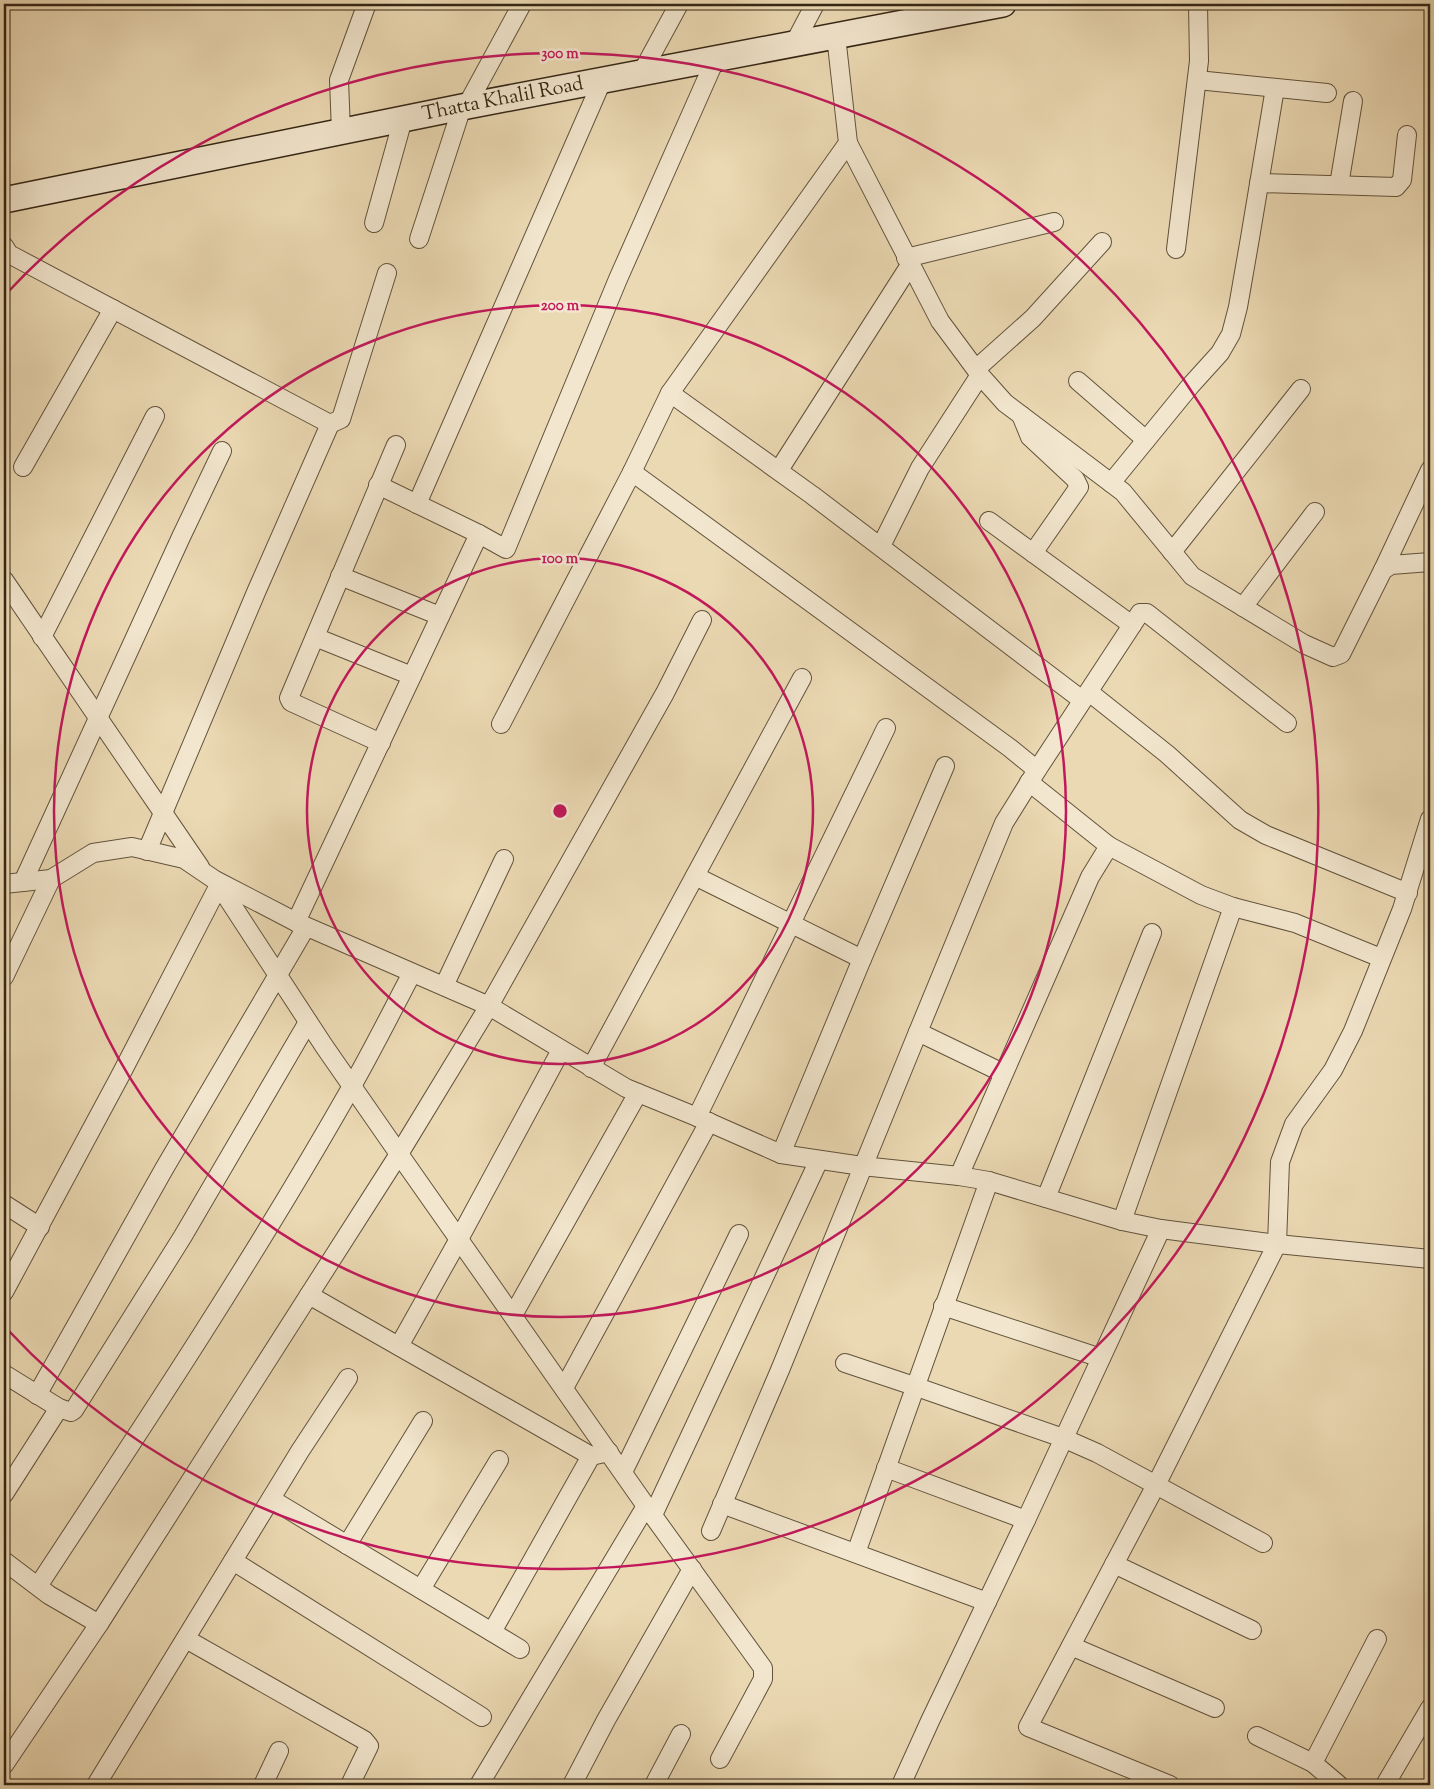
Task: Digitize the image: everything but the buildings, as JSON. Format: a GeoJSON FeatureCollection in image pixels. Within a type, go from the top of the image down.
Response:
{"type":"FeatureCollection","features":[{"type":"Feature","properties":{"kind":"street"},"geometry":{"type":"LineString","coordinates":[[419,239],[464,107],[522,4]]}},
{"type":"Feature","properties":{"kind":"street"},"geometry":{"type":"LineString","coordinates":[[641,74],[679,4]]}},
{"type":"Feature","properties":{"kind":"street"},"geometry":{"type":"LineString","coordinates":[[794,44],[815,4]]}},
{"type":"Feature","properties":{"kind":"street","name":"Thatta Khalil Road"},"geometry":{"type":"LineString","coordinates":[[4,200],[403,119],[836,36],[935,11],[1003,4]]}},
{"type":"Feature","properties":{"kind":"street"},"geometry":{"type":"LineString","coordinates":[[1176,249],[1199,61],[1198,4]]}},
{"type":"Feature","properties":{"kind":"street"},"geometry":{"type":"LineString","coordinates":[[341,132],[339,80],[366,6]]}},
{"type":"Feature","properties":{"kind":"street"},"geometry":{"type":"LineString","coordinates":[[836,36],[848,143],[940,321],[978,372],[1005,403],[1123,492],[1192,576],[1304,644],[1333,657],[1341,654],[1430,470]]}},
{"type":"Feature","properties":{"kind":"street"},"geometry":{"type":"LineString","coordinates":[[378,485],[506,549],[618,279],[715,60]]}},
{"type":"Feature","properties":{"kind":"street"},"geometry":{"type":"LineString","coordinates":[[1196,80],[1327,93]]}},
{"type":"Feature","properties":{"kind":"street"},"geometry":{"type":"LineString","coordinates":[[417,504],[602,81]]}},
{"type":"Feature","properties":{"kind":"street"},"geometry":{"type":"LineString","coordinates":[[1111,483],[1191,384],[1220,353],[1232,334],[1275,88]]}},
{"type":"Feature","properties":{"kind":"street"},"geometry":{"type":"LineString","coordinates":[[1339,185],[1353,101]]}},
{"type":"Feature","properties":{"kind":"street"},"geometry":{"type":"LineString","coordinates":[[374,223],[403,119]]}},
{"type":"Feature","properties":{"kind":"street"},"geometry":{"type":"LineString","coordinates":[[1259,183],[1396,187],[1402,180],[1407,135]]}},
{"type":"Feature","properties":{"kind":"street"},"geometry":{"type":"LineString","coordinates":[[501,724],[632,472],[670,393],[848,143]]}},
{"type":"Feature","properties":{"kind":"street"},"geometry":{"type":"LineString","coordinates":[[779,470],[908,261],[1054,222]]}},
{"type":"Feature","properties":{"kind":"street"},"geometry":{"type":"LineString","coordinates":[[881,546],[920,468],[978,372],[1034,318],[1102,242]]}},
{"type":"Feature","properties":{"kind":"street"},"geometry":{"type":"LineString","coordinates":[[4,246],[9,254],[330,424]]}},
{"type":"Feature","properties":{"kind":"street"},"geometry":{"type":"LineString","coordinates":[[147,851],[257,590],[330,424],[341,419],[387,273]]}},
{"type":"Feature","properties":{"kind":"street"},"geometry":{"type":"LineString","coordinates":[[23,467],[114,309]]}},
{"type":"Feature","properties":{"kind":"street"},"geometry":{"type":"LineString","coordinates":[[1078,381],[1146,440]]}},
{"type":"Feature","properties":{"kind":"street"},"geometry":{"type":"LineString","coordinates":[[1172,552],[1301,389]]}},
{"type":"Feature","properties":{"kind":"street"},"geometry":{"type":"LineString","coordinates":[[670,393],[779,470],[1085,696],[1167,754],[1240,820],[1266,835],[1408,893]]}},
{"type":"Feature","properties":{"kind":"street"},"geometry":{"type":"LineString","coordinates":[[1021,415],[1030,437],[1075,479],[1078,487],[1033,553]]}},
{"type":"Feature","properties":{"kind":"street"},"geometry":{"type":"LineString","coordinates":[[42,637],[155,416]]}},
{"type":"Feature","properties":{"kind":"street"},"geometry":{"type":"LineString","coordinates":[[381,743],[291,702],[289,698],[396,445]]}},
{"type":"Feature","properties":{"kind":"street"},"geometry":{"type":"LineString","coordinates":[[23,882],[222,450]]}},
{"type":"Feature","properties":{"kind":"street"},"geometry":{"type":"LineString","coordinates":[[632,472],[1010,748],[1033,776],[1109,846],[1201,895],[1233,907],[1295,923],[1381,958]]}},
{"type":"Feature","properties":{"kind":"street"},"geometry":{"type":"LineString","coordinates":[[1243,607],[1315,512]]}},
{"type":"Feature","properties":{"kind":"street"},"geometry":{"type":"LineString","coordinates":[[989,521],[1132,625]]}},
{"type":"Feature","properties":{"kind":"street"},"geometry":{"type":"LineString","coordinates":[[37,1395],[164,1169],[278,975],[381,743],[479,534]]}},
{"type":"Feature","properties":{"kind":"street"},"geometry":{"type":"LineString","coordinates":[[1383,570],[1391,566],[1430,562]]}},
{"type":"Feature","properties":{"kind":"street"},"geometry":{"type":"LineString","coordinates":[[340,576],[440,616]]}},
{"type":"Feature","properties":{"kind":"street"},"geometry":{"type":"LineString","coordinates":[[4,580],[162,812],[212,878],[399,1154],[763,1668],[764,1679],[720,1759]]}},
{"type":"Feature","properties":{"kind":"street"},"geometry":{"type":"LineString","coordinates":[[711,1531],[780,1370],[1004,823],[1140,613],[1147,613],[1287,723]]}},
{"type":"Feature","properties":{"kind":"street"},"geometry":{"type":"LineString","coordinates":[[4,1765],[99,1624],[399,1154],[489,1006],[665,693],[702,620]]}},
{"type":"Feature","properties":{"kind":"street"},"geometry":{"type":"LineString","coordinates":[[315,637],[412,676]]}},
{"type":"Feature","properties":{"kind":"street"},"geometry":{"type":"LineString","coordinates":[[591,1068],[802,678]]}},
{"type":"Feature","properties":{"kind":"street"},"geometry":{"type":"LineString","coordinates":[[564,1388],[703,1119],[791,923],[886,728]]}},
{"type":"Feature","properties":{"kind":"street"},"geometry":{"type":"LineString","coordinates":[[781,1154],[945,766]]}},
{"type":"Feature","properties":{"kind":"street"},"geometry":{"type":"LineString","coordinates":[[1170,1785],[1028,1727],[1156,1485],[1277,1244],[1280,1162],[1291,1131],[1333,1070],[1353,1031],[1408,893],[1430,819]]}},
{"type":"Feature","properties":{"kind":"street"},"geometry":{"type":"LineString","coordinates":[[959,1176],[1090,877],[1109,846]]}},
{"type":"Feature","properties":{"kind":"street"},"geometry":{"type":"LineString","coordinates":[[4,884],[52,879],[93,853],[132,847],[184,859],[212,878],[301,925],[489,1006],[626,1088],[703,1119],[781,1154],[989,1181],[1122,1221],[1161,1228],[1277,1244],[1430,1259]]}},
{"type":"Feature","properties":{"kind":"street"},"geometry":{"type":"LineString","coordinates":[[444,986],[504,859]]}},
{"type":"Feature","properties":{"kind":"street"},"geometry":{"type":"LineString","coordinates":[[695,876],[862,960]]}},
{"type":"Feature","properties":{"kind":"street"},"geometry":{"type":"LineString","coordinates":[[4,1292],[40,1227],[212,878]]}},
{"type":"Feature","properties":{"kind":"street"},"geometry":{"type":"LineString","coordinates":[[4,977],[52,879]]}},
{"type":"Feature","properties":{"kind":"street"},"geometry":{"type":"LineString","coordinates":[[1122,1221],[1233,907]]}},
{"type":"Feature","properties":{"kind":"street"},"geometry":{"type":"LineString","coordinates":[[1046,1198],[1152,933]]}},
{"type":"Feature","properties":{"kind":"street"},"geometry":{"type":"LineString","coordinates":[[38,1586],[135,1439],[253,1252],[352,1086],[412,973]]}},
{"type":"Feature","properties":{"kind":"street"},"geometry":{"type":"LineString","coordinates":[[4,1374],[59,1408],[71,1412],[74,1410],[184,1236],[308,1022]]}},
{"type":"Feature","properties":{"kind":"street"},"geometry":{"type":"LineString","coordinates":[[918,1032],[1003,1073]]}},
{"type":"Feature","properties":{"kind":"street"},"geometry":{"type":"LineString","coordinates":[[399,1346],[460,1239],[561,1050]]}},
{"type":"Feature","properties":{"kind":"street"},"geometry":{"type":"LineString","coordinates":[[513,1315],[638,1093]]}},
{"type":"Feature","properties":{"kind":"street"},"geometry":{"type":"LineString","coordinates":[[479,1785],[650,1511],[819,1160]]}},
{"type":"Feature","properties":{"kind":"street"},"geometry":{"type":"LineString","coordinates":[[856,1553],[914,1386],[989,1181]]}},
{"type":"Feature","properties":{"kind":"street"},"geometry":{"type":"LineString","coordinates":[[4,1204],[40,1227]]}},
{"type":"Feature","properties":{"kind":"street"},"geometry":{"type":"LineString","coordinates":[[902,1785],[930,1721],[1026,1520],[1161,1228]]}},
{"type":"Feature","properties":{"kind":"street"},"geometry":{"type":"LineString","coordinates":[[623,1472],[739,1234]]}},
{"type":"Feature","properties":{"kind":"street"},"geometry":{"type":"LineString","coordinates":[[309,1295],[591,1456],[609,1452]]}},
{"type":"Feature","properties":{"kind":"street"},"geometry":{"type":"LineString","coordinates":[[943,1306],[1101,1358]]}},
{"type":"Feature","properties":{"kind":"street"},"geometry":{"type":"LineString","coordinates":[[845,1363],[1063,1438],[1096,1452],[1263,1543]]}},
{"type":"Feature","properties":{"kind":"street"},"geometry":{"type":"LineString","coordinates":[[96,1785],[271,1499],[348,1378]]}},
{"type":"Feature","properties":{"kind":"street"},"geometry":{"type":"LineString","coordinates":[[4,1494],[59,1408]]}},
{"type":"Feature","properties":{"kind":"street"},"geometry":{"type":"LineString","coordinates":[[347,1545],[423,1421]]}},
{"type":"Feature","properties":{"kind":"street"},"geometry":{"type":"LineString","coordinates":[[492,1632],[591,1456]]}},
{"type":"Feature","properties":{"kind":"street"},"geometry":{"type":"LineString","coordinates":[[421,1589],[498,1460]]}},
{"type":"Feature","properties":{"kind":"street"},"geometry":{"type":"LineString","coordinates":[[886,1468],[1026,1520]]}},
{"type":"Feature","properties":{"kind":"street"},"geometry":{"type":"LineString","coordinates":[[271,1499],[520,1649]]}},
{"type":"Feature","properties":{"kind":"street"},"geometry":{"type":"LineString","coordinates":[[722,1504],[987,1602]]}},
{"type":"Feature","properties":{"kind":"street"},"geometry":{"type":"LineString","coordinates":[[4,1561],[49,1595],[99,1624]]}},
{"type":"Feature","properties":{"kind":"street"},"geometry":{"type":"LineString","coordinates":[[233,1561],[482,1717]]}},
{"type":"Feature","properties":{"kind":"street"},"geometry":{"type":"LineString","coordinates":[[1114,1564],[1252,1630]]}},
{"type":"Feature","properties":{"kind":"street"},"geometry":{"type":"LineString","coordinates":[[572,1785],[606,1720],[692,1569]]}},
{"type":"Feature","properties":{"kind":"street"},"geometry":{"type":"LineString","coordinates":[[186,1639],[364,1740],[369,1746],[350,1785]]}},
{"type":"Feature","properties":{"kind":"street"},"geometry":{"type":"LineString","coordinates":[[1313,1763],[1377,1639]]}},
{"type":"Feature","properties":{"kind":"street"},"geometry":{"type":"LineString","coordinates":[[1071,1646],[1215,1708]]}},
{"type":"Feature","properties":{"kind":"street"},"geometry":{"type":"LineString","coordinates":[[1385,1785],[1430,1708]]}},
{"type":"Feature","properties":{"kind":"street"},"geometry":{"type":"LineString","coordinates":[[658,1784],[681,1734]]}},
{"type":"Feature","properties":{"kind":"street"},"geometry":{"type":"LineString","coordinates":[[1257,1736],[1313,1763],[1339,1785]]}},
{"type":"Feature","properties":{"kind":"street"},"geometry":{"type":"LineString","coordinates":[[263,1785],[279,1751]]}}]}
